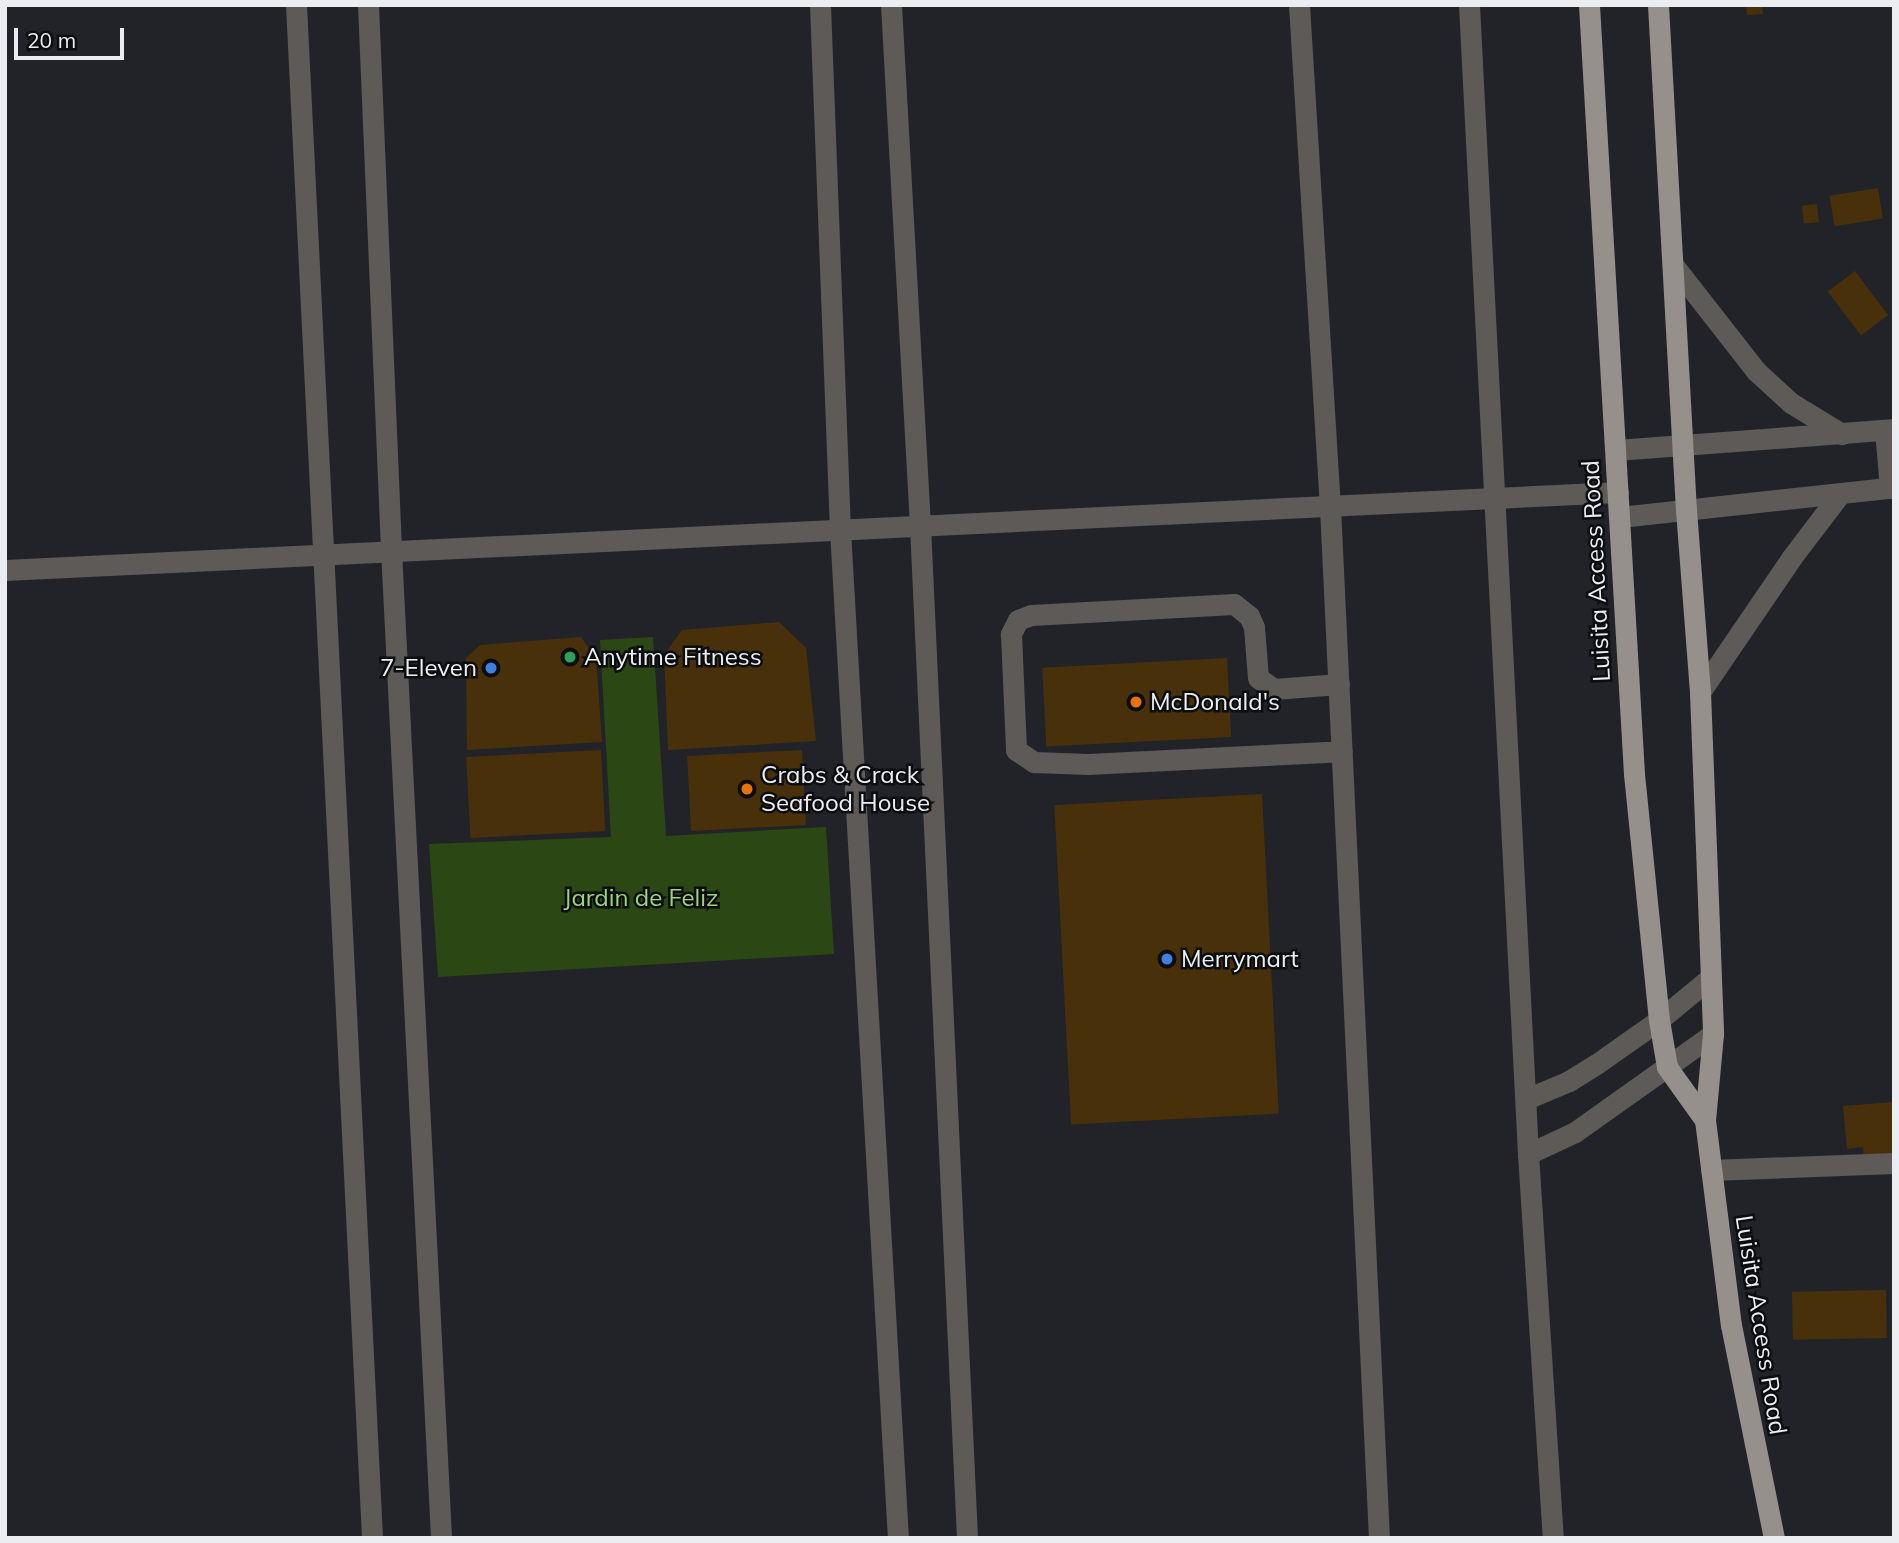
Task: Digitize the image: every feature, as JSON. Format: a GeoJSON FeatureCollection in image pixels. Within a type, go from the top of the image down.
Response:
{"type":"FeatureCollection","features":[{"type":"Feature","properties":{"kind":"main road","name":"Luisita Access Road"},"geometry":{"type":"LineString","coordinates":[[1589,5],[1634,774],[1659,1020],[1667,1067],[1705,1120]]}},
{"type":"Feature","properties":{"kind":"main road","name":"Luisita Access Road"},"geometry":{"type":"LineString","coordinates":[[1658,5],[1686,510],[1700,692],[1713,1034],[1705,1120],[1731,1325],[1774,1538]]}},
{"type":"Feature","properties":{"kind":"street"},"geometry":{"type":"LineString","coordinates":[[296,5],[321,553],[372,1538]]}},
{"type":"Feature","properties":{"kind":"street"},"geometry":{"type":"LineString","coordinates":[[368,5],[391,550],[441,1538]]}},
{"type":"Feature","properties":{"kind":"street"},"geometry":{"type":"LineString","coordinates":[[820,5],[840,530],[898,1538]]}},
{"type":"Feature","properties":{"kind":"street"},"geometry":{"type":"LineString","coordinates":[[891,5],[920,526],[967,1538]]}},
{"type":"Feature","properties":{"kind":"street"},"geometry":{"type":"LineString","coordinates":[[1299,5],[1330,507],[1379,1538]]}},
{"type":"Feature","properties":{"kind":"street"},"geometry":{"type":"LineString","coordinates":[[1469,5],[1528,1154],[1553,1538]]}},
{"type":"Feature","properties":{"kind":"street"},"geometry":{"type":"LineString","coordinates":[[1674,266],[1756,371],[1791,403],[1842,434]]}},
{"type":"Feature","properties":{"kind":"street"},"geometry":{"type":"LineString","coordinates":[[1616,450],[1889,430],[1892,488],[1620,517]]}},
{"type":"Feature","properties":{"kind":"street"},"geometry":{"type":"LineString","coordinates":[[5,570],[1618,492]]}},
{"type":"Feature","properties":{"kind":"street"},"geometry":{"type":"LineString","coordinates":[[1700,692],[1770,588],[1840,495]]}},
{"type":"Feature","properties":{"kind":"street"},"geometry":{"type":"LineString","coordinates":[[1339,684],[1275,689],[1258,678],[1254,627],[1250,616],[1234,604],[1031,615],[1018,620],[1011,634],[1016,750],[1034,762],[1088,764],[1342,751]]}},
{"type":"Feature","properties":{"kind":"street"},"geometry":{"type":"LineString","coordinates":[[1526,1099],[1569,1081],[1659,1020],[1710,978]]}},
{"type":"Feature","properties":{"kind":"street"},"geometry":{"type":"LineString","coordinates":[[1528,1154],[1575,1132],[1713,1034]]}},
{"type":"Feature","properties":{"kind":"street"},"geometry":{"type":"LineString","coordinates":[[1711,1170],[1894,1163]]}},
{"type":"Feature","properties":{"kind":"green space","name":"Jardin de Feliz"},"geometry":{"type":"Polygon","coordinates":[[[653,637],[666,836],[826,827],[834,954],[438,977],[429,844],[611,837],[600,640],[653,637]]]}},
{"type":"Feature","properties":{"kind":"building"},"geometry":{"type":"Polygon","coordinates":[[[1746,5],[1762,5],[1763,14],[1747,15],[1746,5]]]}},
{"type":"Feature","properties":{"kind":"building"},"geometry":{"type":"Polygon","coordinates":[[[1878,188],[1883,219],[1834,226],[1830,196],[1878,188]]]}},
{"type":"Feature","properties":{"kind":"building"},"geometry":{"type":"Polygon","coordinates":[[[1817,204],[1819,222],[1804,223],[1802,206],[1817,204]]]}},
{"type":"Feature","properties":{"kind":"building"},"geometry":{"type":"Polygon","coordinates":[[[1855,271],[1888,315],[1861,335],[1828,291],[1855,271]]]}},
{"type":"Feature","properties":{"kind":"building"},"geometry":{"type":"Polygon","coordinates":[[[779,622],[806,648],[816,741],[668,750],[664,655],[682,630],[779,622]]]}},
{"type":"Feature","properties":{"kind":"building"},"geometry":{"type":"Polygon","coordinates":[[[581,637],[596,658],[602,742],[467,750],[466,658],[480,645],[581,637]]]}},
{"type":"Feature","properties":{"kind":"building","name":"McDonald's"},"geometry":{"type":"Polygon","coordinates":[[[1227,658],[1231,737],[1046,747],[1042,668],[1227,658]]]}},
{"type":"Feature","properties":{"kind":"building"},"geometry":{"type":"Polygon","coordinates":[[[601,750],[605,831],[470,838],[466,757],[601,750]]]}},
{"type":"Feature","properties":{"kind":"building"},"geometry":{"type":"Polygon","coordinates":[[[802,750],[806,825],[691,831],[687,756],[802,750]]]}},
{"type":"Feature","properties":{"kind":"building","name":"Merrymart"},"geometry":{"type":"Polygon","coordinates":[[[1262,794],[1279,1114],[1071,1124],[1054,805],[1262,794]]]}},
{"type":"Feature","properties":{"kind":"building"},"geometry":{"type":"Polygon","coordinates":[[[1894,1102],[1894,1159],[1864,1161],[1863,1147],[1847,1149],[1843,1106],[1894,1102]]]}},
{"type":"Feature","properties":{"kind":"building"},"geometry":{"type":"Polygon","coordinates":[[[1886,1290],[1887,1338],[1793,1340],[1792,1292],[1886,1290]]]}},
{"type":"Feature","properties":{"kind":"place","name":"Anytime Fitness"},"geometry":{"type":"Point","coordinates":[570,657]}},
{"type":"Feature","properties":{"kind":"place","name":"7-Eleven"},"geometry":{"type":"Point","coordinates":[491,668]}},
{"type":"Feature","properties":{"kind":"place","name":"McDonald's"},"geometry":{"type":"Point","coordinates":[1136,702]}},
{"type":"Feature","properties":{"kind":"place","name":"Crabs & Crack Seafood House"},"geometry":{"type":"Point","coordinates":[747,789]}},
{"type":"Feature","properties":{"kind":"place","name":"Merrymart"},"geometry":{"type":"Point","coordinates":[1167,959]}}]}
